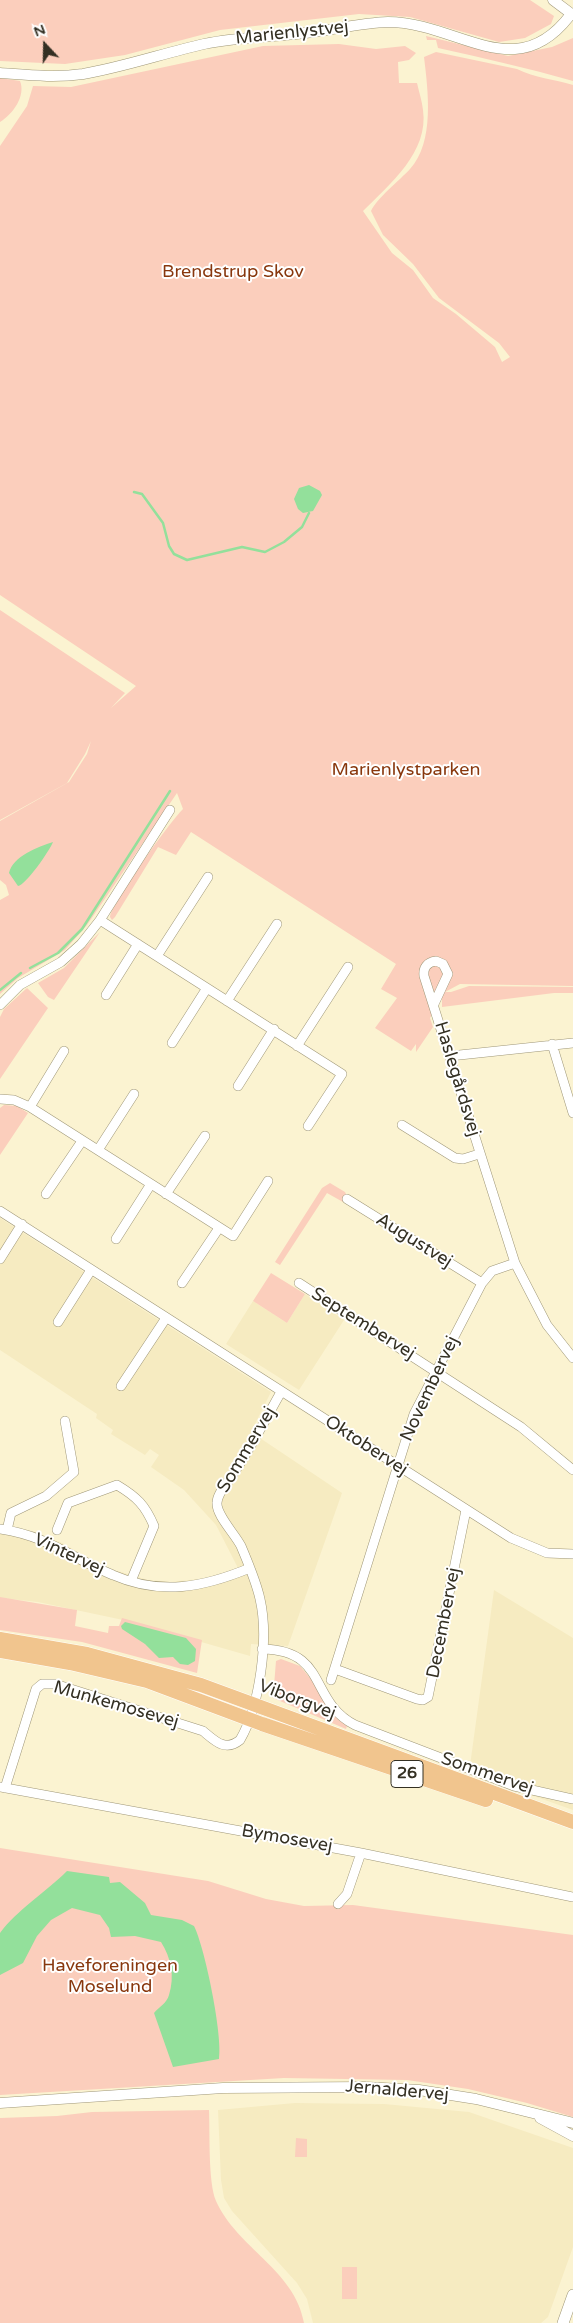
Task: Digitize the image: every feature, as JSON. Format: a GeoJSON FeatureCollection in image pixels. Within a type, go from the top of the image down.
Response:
{"type":"FeatureCollection","features":[{"type":"Feature","properties":{"kind":"main road","name":"Viborgvej"},"geometry":{"type":"LineString","coordinates":[[0,1639],[86,1654],[201,1684],[573,1822]]}},
{"type":"Feature","properties":{"kind":"main road","name":"Viborgvej"},"geometry":{"type":"LineString","coordinates":[[0,1652],[120,1674],[184,1694],[249,1719],[573,1832]]}},
{"type":"Feature","properties":{"kind":"main road"},"geometry":{"type":"LineString","coordinates":[[563,2323],[573,2295]]}},
{"type":"Feature","properties":{"kind":"street"},"geometry":{"type":"LineString","coordinates":[[553,0],[572,14]]}},
{"type":"Feature","properties":{"kind":"street","name":"Marienlystvej"},"geometry":{"type":"LineString","coordinates":[[0,73],[45,76],[82,74],[220,41],[381,23],[418,25],[490,47],[511,50],[534,46],[543,42],[554,34],[572,14]]}},
{"type":"Feature","properties":{"kind":"street"},"geometry":{"type":"LineString","coordinates":[[0,1004],[20,985],[71,954],[100,920],[170,810]]}},
{"type":"Feature","properties":{"kind":"street"},"geometry":{"type":"LineString","coordinates":[[157,956],[208,877]]}},
{"type":"Feature","properties":{"kind":"street"},"geometry":{"type":"LineString","coordinates":[[100,920],[342,1074],[308,1126]]}},
{"type":"Feature","properties":{"kind":"street"},"geometry":{"type":"LineString","coordinates":[[228,1001],[277,924]]}},
{"type":"Feature","properties":{"kind":"street"},"geometry":{"type":"LineString","coordinates":[[106,995],[138,944]]}},
{"type":"Feature","properties":{"kind":"street"},"geometry":{"type":"LineString","coordinates":[[297,1046],[348,966]]}},
{"type":"Feature","properties":{"kind":"street"},"geometry":{"type":"LineString","coordinates":[[172,1043],[207,988]]}},
{"type":"Feature","properties":{"kind":"street","name":"Haslegårdsvej"},"geometry":{"type":"LineString","coordinates":[[434,1004],[514,1263],[547,1325],[573,1358]]}},
{"type":"Feature","properties":{"kind":"street"},"geometry":{"type":"LineString","coordinates":[[238,1086],[274,1030]]}},
{"type":"Feature","properties":{"kind":"street"},"geometry":{"type":"LineString","coordinates":[[450,1056],[573,1043]]}},
{"type":"Feature","properties":{"kind":"street"},"geometry":{"type":"LineString","coordinates":[[552,1044],[573,1113]]}},
{"type":"Feature","properties":{"kind":"street"},"geometry":{"type":"LineString","coordinates":[[30,1107],[64,1051]]}},
{"type":"Feature","properties":{"kind":"street"},"geometry":{"type":"LineString","coordinates":[[98,1150],[134,1094]]}},
{"type":"Feature","properties":{"kind":"street"},"geometry":{"type":"LineString","coordinates":[[0,1099],[14,1100],[30,1107],[233,1236],[268,1180]]}},
{"type":"Feature","properties":{"kind":"street","name":"Haslegårdsvej"},"geometry":{"type":"LineString","coordinates":[[402,1124],[455,1158],[463,1159],[479,1154]]}},
{"type":"Feature","properties":{"kind":"street"},"geometry":{"type":"LineString","coordinates":[[166,1194],[204,1136]]}},
{"type":"Feature","properties":{"kind":"street"},"geometry":{"type":"LineString","coordinates":[[46,1194],[82,1141]]}},
{"type":"Feature","properties":{"kind":"street"},"geometry":{"type":"LineString","coordinates":[[116,1239],[150,1184]]}},
{"type":"Feature","properties":{"kind":"street","name":"Augustvej"},"geometry":{"type":"LineString","coordinates":[[347,1199],[482,1283]]}},
{"type":"Feature","properties":{"kind":"street","name":"Oktobervej"},"geometry":{"type":"LineString","coordinates":[[0,1211],[466,1510],[528,1546],[547,1553],[573,1554]]}},
{"type":"Feature","properties":{"kind":"street"},"geometry":{"type":"LineString","coordinates":[[0,1259],[22,1224]]}},
{"type":"Feature","properties":{"kind":"street"},"geometry":{"type":"LineString","coordinates":[[182,1283],[219,1228]]}},
{"type":"Feature","properties":{"kind":"street","name":"Novembervej"},"geometry":{"type":"LineString","coordinates":[[331,1680],[396,1466],[414,1414],[435,1370],[482,1283],[492,1271],[514,1263]]}},
{"type":"Feature","properties":{"kind":"street"},"geometry":{"type":"LineString","coordinates":[[58,1322],[91,1270]]}},
{"type":"Feature","properties":{"kind":"street","name":"Septembervej"},"geometry":{"type":"LineString","coordinates":[[299,1284],[521,1427],[573,1470]]}},
{"type":"Feature","properties":{"kind":"street"},"geometry":{"type":"LineString","coordinates":[[121,1386],[166,1318]]}},
{"type":"Feature","properties":{"kind":"street","name":"Sommervej"},"geometry":{"type":"LineString","coordinates":[[249,1719],[259,1685],[262,1649],[261,1601],[250,1568],[233,1531],[217,1509],[217,1499],[245,1457],[281,1392]]}},
{"type":"Feature","properties":{"kind":"street","name":"Vintervej"},"geometry":{"type":"LineString","coordinates":[[65,1421],[74,1472],[46,1496],[11,1513],[4,1530],[48,1542],[113,1576],[131,1582],[170,1587],[198,1585],[250,1568]]}},
{"type":"Feature","properties":{"kind":"street","name":"Vintervej"},"geometry":{"type":"LineString","coordinates":[[57,1530],[68,1503],[117,1485],[130,1493],[146,1507],[154,1526],[131,1582]]}},
{"type":"Feature","properties":{"kind":"street","name":"Decembervej"},"geometry":{"type":"LineString","coordinates":[[335,1669],[416,1699],[422,1700],[428,1697],[466,1510]]}},
{"type":"Feature","properties":{"kind":"street","name":"Sommervej"},"geometry":{"type":"LineString","coordinates":[[262,1649],[286,1652],[304,1661],[315,1674],[331,1707],[342,1718],[355,1725],[514,1786],[573,1799]]}},
{"type":"Feature","properties":{"kind":"street","name":"Munkemosevej"},"geometry":{"type":"LineString","coordinates":[[2,1787],[36,1688],[42,1684],[55,1684],[203,1731],[223,1746],[230,1746],[240,1740],[249,1719]]}},
{"type":"Feature","properties":{"kind":"street","name":"Bymosevej"},"geometry":{"type":"LineString","coordinates":[[2,1787],[361,1853],[573,1897]]}},
{"type":"Feature","properties":{"kind":"street"},"geometry":{"type":"LineString","coordinates":[[338,1904],[347,1894],[361,1853]]}},
{"type":"Feature","properties":{"kind":"street","name":"Jernaldervej"},"geometry":{"type":"LineString","coordinates":[[0,2103],[171,2093],[210,2095],[254,2088],[318,2086],[419,2090],[492,2102],[537,2116],[573,2123]]}},
{"type":"Feature","properties":{"kind":"street","name":"Jernaldervej"},"geometry":{"type":"LineString","coordinates":[[537,2116],[573,2136]]}},
{"type":"Feature","properties":{"kind":"shaded area"},"geometry":{"type":"Polygon","coordinates":[[[309,485],[320,491],[322,495],[313,511],[303,513],[298,509],[294,499],[299,488],[309,485]]]}},
{"type":"Feature","properties":{"kind":"shaded area"},"geometry":{"type":"Polygon","coordinates":[[[53,842],[32,874],[18,886],[9,873],[11,867],[27,853],[53,842]]]}},
{"type":"Feature","properties":{"kind":"shaded area"},"geometry":{"type":"Polygon","coordinates":[[[0,1218],[271,1392],[251,1432],[342,1493],[288,1646],[251,1644],[250,1656],[128,1621],[38,1602],[0,1598],[0,1524],[32,1531],[62,1543],[104,1567],[148,1580],[170,1582],[210,1578],[238,1568],[216,1525],[184,1490],[151,1467],[159,1455],[150,1449],[145,1455],[111,1434],[113,1430],[96,1418],[97,1414],[0,1350],[0,1218]]]}},
{"type":"Feature","properties":{"kind":"shaded area"},"geometry":{"type":"Polygon","coordinates":[[[305,1294],[344,1320],[299,1390],[226,1344],[253,1301],[287,1323],[305,1294]]]}},
{"type":"Feature","properties":{"kind":"shaded area"},"geometry":{"type":"Polygon","coordinates":[[[494,1590],[573,1638],[573,1810],[469,1773],[494,1590]]]}},
{"type":"Feature","properties":{"kind":"shaded area"},"geometry":{"type":"Polygon","coordinates":[[[125,1622],[186,1638],[196,1649],[195,1661],[188,1665],[180,1664],[173,1657],[159,1658],[145,1644],[122,1629],[121,1626],[125,1622]]]}},
{"type":"Feature","properties":{"kind":"shaded area"},"geometry":{"type":"Polygon","coordinates":[[[67,1871],[109,1877],[110,1883],[120,1882],[145,1903],[151,1915],[182,1920],[194,1926],[203,1953],[216,2013],[220,2048],[219,2059],[173,2067],[154,2013],[167,2000],[171,1988],[172,1974],[170,1961],[164,1948],[161,1942],[135,1936],[111,1937],[109,1928],[100,1915],[72,1908],[51,1920],[37,1936],[23,1963],[0,1975],[0,1933],[23,1909],[67,1871]]]}},
{"type":"Feature","properties":{"kind":"shaded area"},"geometry":{"type":"Polygon","coordinates":[[[295,2103],[384,2104],[469,2112],[573,2148],[573,2247],[548,2317],[541,2323],[313,2323],[307,2299],[297,2283],[232,2211],[224,2198],[221,2180],[218,2110],[295,2103]]]}},
{"type":"Feature","properties":{"kind":"green space"},"geometry":{"type":"Polygon","coordinates":[[[0,0],[530,0],[554,16],[551,24],[525,38],[499,42],[410,17],[359,14],[220,30],[125,55],[65,64],[0,61],[0,0]]]}},
{"type":"Feature","properties":{"kind":"green space"},"geometry":{"type":"Polygon","coordinates":[[[426,36],[508,56],[552,47],[573,38],[573,81],[438,48],[436,40],[427,40],[426,36]]]}},
{"type":"Feature","properties":{"kind":"green space"},"geometry":{"type":"Polygon","coordinates":[[[339,44],[376,49],[405,46],[416,53],[409,60],[398,62],[399,83],[417,83],[423,110],[420,140],[405,166],[385,190],[363,211],[392,253],[413,270],[433,298],[456,314],[495,347],[502,362],[510,357],[499,343],[439,298],[413,264],[383,235],[371,211],[383,195],[410,169],[418,158],[423,145],[428,115],[424,57],[436,52],[517,69],[573,85],[573,986],[460,984],[445,992],[469,986],[573,987],[573,993],[554,993],[442,1007],[442,997],[430,1018],[433,1027],[416,1052],[416,1044],[411,1051],[375,1028],[397,998],[381,989],[396,964],[191,832],[176,855],[158,847],[112,920],[110,917],[113,908],[131,879],[183,809],[177,793],[87,925],[65,950],[18,978],[0,994],[0,900],[9,895],[6,885],[0,880],[0,821],[69,782],[87,754],[91,741],[67,783],[0,820],[0,610],[125,693],[111,708],[136,686],[0,595],[0,146],[27,106],[33,86],[71,87],[263,46],[339,44]]]}},
{"type":"Feature","properties":{"kind":"green space"},"geometry":{"type":"Polygon","coordinates":[[[0,78],[20,81],[21,93],[14,109],[0,122],[0,78]]]}},
{"type":"Feature","properties":{"kind":"green space"},"geometry":{"type":"Polygon","coordinates":[[[100,932],[54,1000],[48,997],[38,983],[64,968],[100,932]]]}},
{"type":"Feature","properties":{"kind":"green space"},"geometry":{"type":"Polygon","coordinates":[[[27,988],[48,1008],[0,1079],[0,1017],[4,1009],[27,988]]]}},
{"type":"Feature","properties":{"kind":"green space"},"geometry":{"type":"Polygon","coordinates":[[[4,1105],[17,1106],[28,1113],[0,1155],[0,1108],[4,1105]]]}},
{"type":"Feature","properties":{"kind":"green space"},"geometry":{"type":"Polygon","coordinates":[[[330,1183],[345,1192],[347,1196],[343,1202],[327,1193],[280,1265],[275,1262],[322,1188],[330,1183]]]}},
{"type":"Feature","properties":{"kind":"green space"},"geometry":{"type":"Polygon","coordinates":[[[271,1273],[305,1294],[287,1323],[253,1301],[271,1273]]]}},
{"type":"Feature","properties":{"kind":"green space"},"geometry":{"type":"Polygon","coordinates":[[[0,1597],[77,1610],[75,1626],[108,1633],[109,1626],[119,1626],[122,1618],[202,1640],[197,1673],[82,1642],[0,1630],[0,1597]]]}},
{"type":"Feature","properties":{"kind":"green space"},"geometry":{"type":"Polygon","coordinates":[[[281,1659],[300,1666],[312,1678],[329,1712],[347,1726],[346,1729],[273,1698],[276,1661],[281,1659]]]}},
{"type":"Feature","properties":{"kind":"green space","name":"Haveforeningen Moselund"},"geometry":{"type":"Polygon","coordinates":[[[0,1848],[208,1881],[266,1899],[304,1906],[353,1905],[573,1935],[573,2117],[527,2103],[468,2089],[407,2080],[284,2078],[0,2095],[0,1848]]]}},
{"type":"Feature","properties":{"kind":"green space"},"geometry":{"type":"Polygon","coordinates":[[[209,2110],[211,2170],[213,2193],[216,2201],[225,2218],[289,2288],[298,2304],[304,2323],[0,2323],[0,2118],[57,2116],[92,2112],[209,2110]]]}},
{"type":"Feature","properties":{"kind":"green space"},"geometry":{"type":"Polygon","coordinates":[[[296,2138],[307,2139],[307,2157],[295,2157],[296,2138]]]}},
{"type":"Feature","properties":{"kind":"green space"},"geometry":{"type":"Polygon","coordinates":[[[342,2267],[357,2267],[357,2299],[342,2299],[342,2267]]]}},
{"type":"Feature","properties":{"kind":"waterway"},"geometry":{"type":"LineString","coordinates":[[134,492],[142,494],[163,523],[169,546],[174,554],[187,560],[242,547],[265,552],[284,542],[302,527],[309,513]]}},
{"type":"Feature","properties":{"kind":"waterway"},"geometry":{"type":"LineString","coordinates":[[30,968],[58,953],[82,929],[170,791]]}},
{"type":"Feature","properties":{"kind":"waterway"},"geometry":{"type":"LineString","coordinates":[[0,990],[21,973]]}},
{"type":"Feature","properties":{"kind":"park label","name":"Brendstrup Skov"},"geometry":{"type":"Point","coordinates":[233,272]}},
{"type":"Feature","properties":{"kind":"park label","name":"Marienlystparken"},"geometry":{"type":"Point","coordinates":[406,770]}}]}
